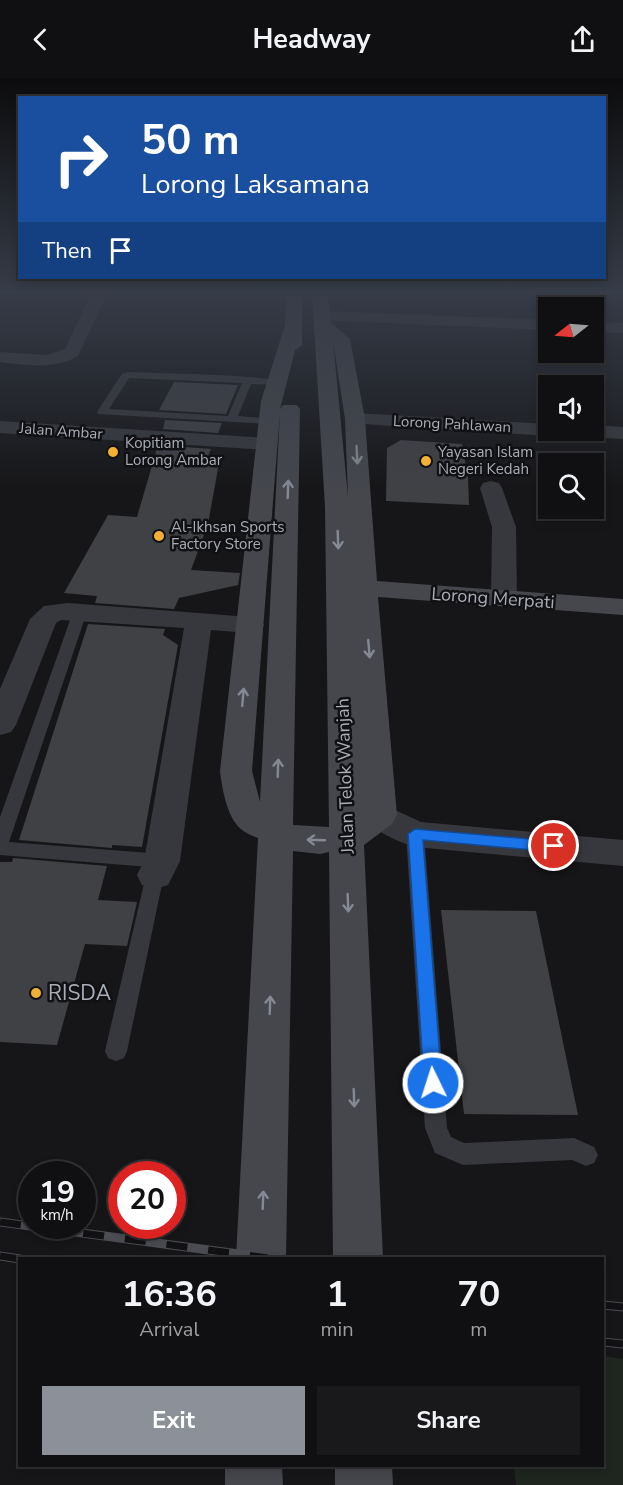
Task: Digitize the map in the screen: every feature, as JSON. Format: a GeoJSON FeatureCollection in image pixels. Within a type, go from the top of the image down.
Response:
{"type":"FeatureCollection","features":[{"type":"Feature","properties":{"kind":"main road"},"geometry":{"type":"LineString","coordinates":[[287,359],[276,411],[250,625],[236,771],[240,798],[252,820],[285,837],[320,841],[356,835],[380,815],[355,419],[344,359]]}},
{"type":"Feature","properties":{"kind":"main road","name":"Jalan Telok Wanjah"},"geometry":{"type":"LineString","coordinates":[[324,359],[337,519],[358,1257]]}},
{"type":"Feature","properties":{"kind":"main road"},"geometry":{"type":"LineString","coordinates":[[261,1257],[276,411]]}},
{"type":"Feature","properties":{"kind":"main road","name":"Lorong Merpati"},"geometry":{"type":"LineString","coordinates":[[364,588],[623,607]]}},
{"type":"Feature","properties":{"kind":"main road"},"geometry":{"type":"LineString","coordinates":[[254,1467],[254,1485]]}},
{"type":"Feature","properties":{"kind":"main road"},"geometry":{"type":"LineString","coordinates":[[364,1467],[364,1485]]}},
{"type":"Feature","properties":{"kind":"street","name":"Jalan Ambar"},"geometry":{"type":"LineString","coordinates":[[0,427],[276,411]]}},
{"type":"Feature","properties":{"kind":"street","name":"Lorong Pahlawan"},"geometry":{"type":"LineString","coordinates":[[355,419],[538,429]]}},
{"type":"Feature","properties":{"kind":"street"},"geometry":{"type":"LineString","coordinates":[[604,433],[623,434]]}},
{"type":"Feature","properties":{"kind":"street"},"geometry":{"type":"LineString","coordinates":[[491,488],[504,526],[504,598]]}},
{"type":"Feature","properties":{"kind":"street"},"geometry":{"type":"LineString","coordinates":[[0,725],[44,619],[54,612],[250,625]]}},
{"type":"Feature","properties":{"kind":"street"},"geometry":{"type":"LineString","coordinates":[[158,868],[200,621]]}},
{"type":"Feature","properties":{"kind":"street"},"geometry":{"type":"LineString","coordinates":[[380,815],[415,834],[623,853]]}},
{"type":"Feature","properties":{"kind":"lane"},"geometry":{"type":"LineString","coordinates":[[128,375],[248,380],[276,411],[232,419],[102,412],[125,376],[128,375]]}},
{"type":"Feature","properties":{"kind":"lane"},"geometry":{"type":"LineString","coordinates":[[232,419],[248,380]]}},
{"type":"Feature","properties":{"kind":"lane"},"geometry":{"type":"LineString","coordinates":[[0,842],[80,612]]}},
{"type":"Feature","properties":{"kind":"lane"},"geometry":{"type":"LineString","coordinates":[[415,834],[436,1128],[443,1145],[464,1154],[574,1149],[586,1155]]}},
{"type":"Feature","properties":{"kind":"lane"},"geometry":{"type":"LineString","coordinates":[[0,848],[158,868],[116,1051]]}},
{"type":"Feature","properties":{"kind":"shaded area"},"geometry":{"type":"Polygon","coordinates":[[[604,1356],[623,1359],[623,1485],[516,1485],[514,1467],[604,1467],[604,1356]]]}},
{"type":"Feature","properties":{"kind":"building"},"geometry":{"type":"Polygon","coordinates":[[[174,382],[238,385],[226,414],[159,410],[174,382]]]}},
{"type":"Feature","properties":{"kind":"building"},"geometry":{"type":"Polygon","coordinates":[[[165,420],[222,423],[218,433],[163,429],[165,420]]]}},
{"type":"Feature","properties":{"kind":"building"},"geometry":{"type":"Polygon","coordinates":[[[401,440],[462,444],[468,478],[469,505],[386,501],[387,448],[401,440]]]}},
{"type":"Feature","properties":{"kind":"building"},"geometry":{"type":"Polygon","coordinates":[[[158,445],[211,449],[205,463],[219,463],[208,524],[191,570],[240,573],[238,585],[179,598],[174,609],[95,603],[97,596],[64,593],[108,515],[137,517],[158,445]]]}},
{"type":"Feature","properties":{"kind":"building"},"geometry":{"type":"Polygon","coordinates":[[[88,624],[165,629],[163,635],[178,645],[142,847],[112,845],[112,848],[19,840],[88,624]]]}},
{"type":"Feature","properties":{"kind":"building","name":"RISDA"},"geometry":{"type":"Polygon","coordinates":[[[13,858],[107,866],[98,900],[137,902],[127,946],[85,944],[57,1045],[0,1042],[0,862],[12,862],[13,858]]]}},
{"type":"Feature","properties":{"kind":"building"},"geometry":{"type":"Polygon","coordinates":[[[441,910],[536,911],[578,1115],[464,1114],[441,910]]]}},
{"type":"Feature","properties":{"kind":"railway"},"geometry":{"type":"LineString","coordinates":[[0,1222],[261,1257]]}},
{"type":"Feature","properties":{"kind":"railway"},"geometry":{"type":"LineString","coordinates":[[0,1256],[18,1259]]}},
{"type":"Feature","properties":{"kind":"railway"},"geometry":{"type":"LineString","coordinates":[[604,1305],[623,1307]]}},
{"type":"Feature","properties":{"kind":"railway"},"geometry":{"type":"LineString","coordinates":[[604,1342],[623,1344]]}},
{"type":"Feature","properties":{"kind":"place","name":"Kopitiam Lorong Ambar"},"geometry":{"type":"Point","coordinates":[113,452]}},
{"type":"Feature","properties":{"kind":"place","name":"Yayasan Islam Negeri Kedah"},"geometry":{"type":"Point","coordinates":[426,461]}},
{"type":"Feature","properties":{"kind":"place","name":"Al-Ikhsan Sports Factory Store"},"geometry":{"type":"Point","coordinates":[159,536]}},
{"type":"Feature","properties":{"kind":"place","name":"RISDA"},"geometry":{"type":"Point","coordinates":[36,993]}},
{"type":"Feature","properties":{"kind":"route"},"geometry":{"type":"LineString","coordinates":[[433,1083],[415,834],[554,846]]}}]}
